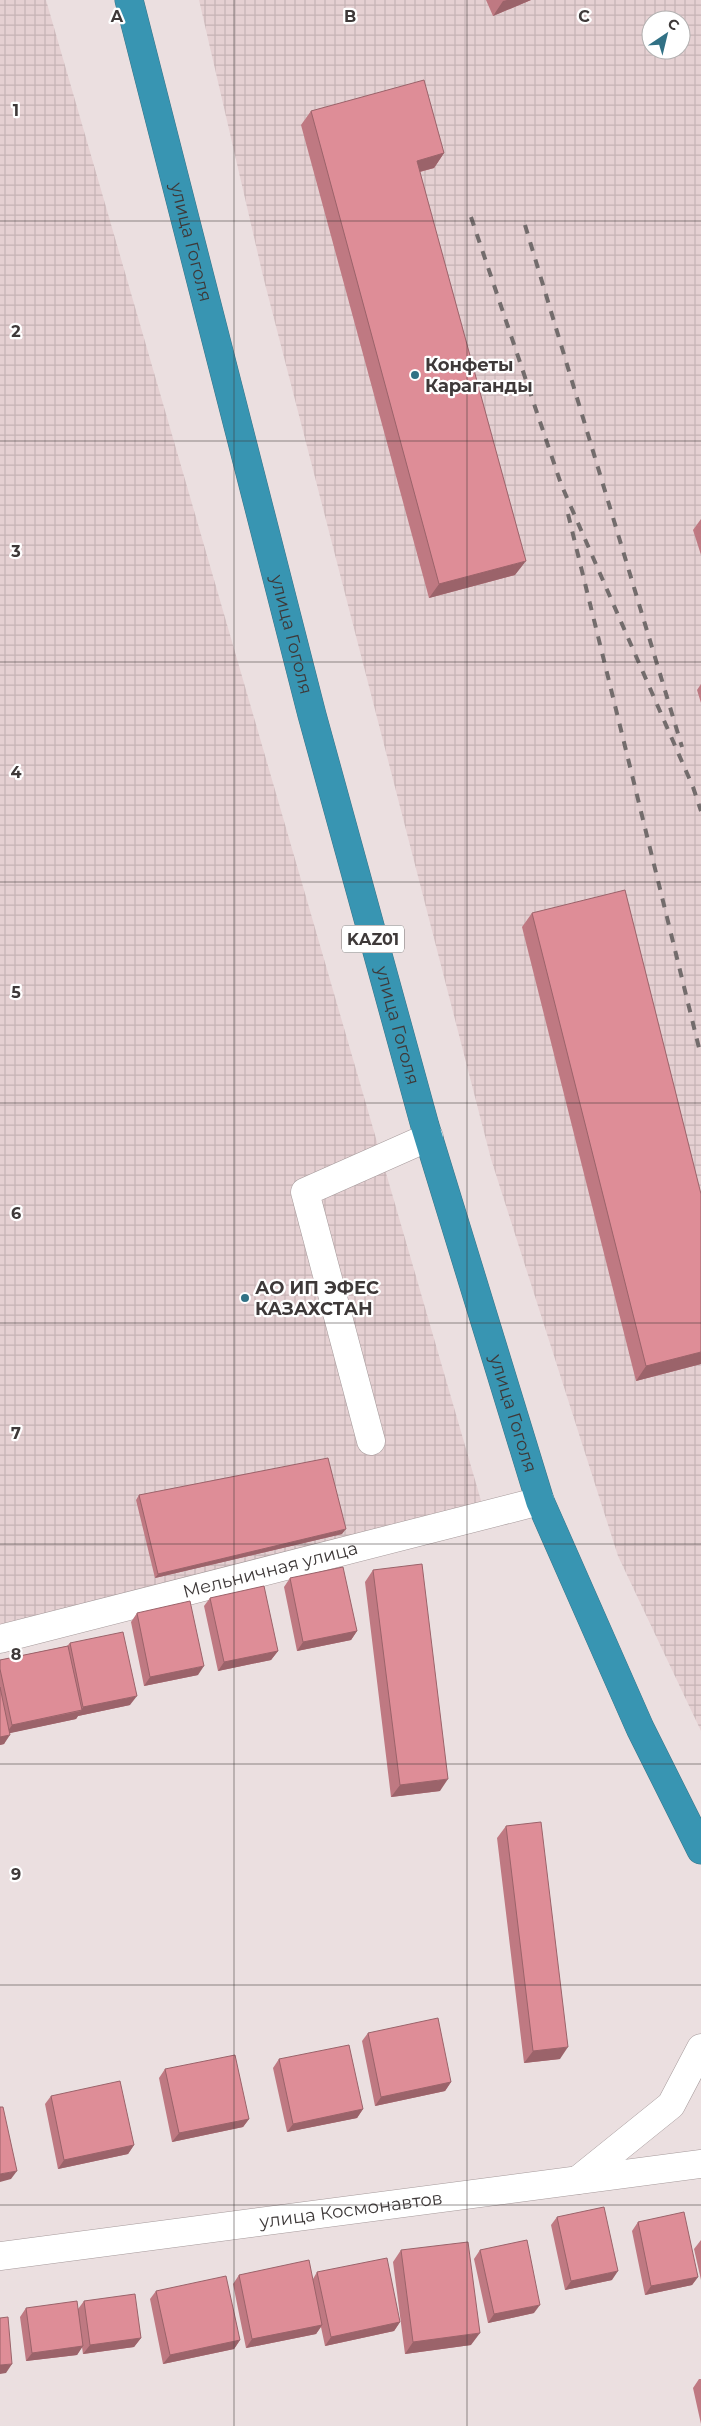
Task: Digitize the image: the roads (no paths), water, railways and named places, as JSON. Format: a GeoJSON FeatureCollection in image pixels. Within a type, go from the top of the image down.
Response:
{"type":"FeatureCollection","features":[{"type":"Feature","properties":{"kind":"highway","name":"улица Гоголя"},"geometry":{"type":"LineString","coordinates":[[129,0],[312,716],[428,1137],[540,1501],[640,1728],[701,1850]]}},
{"type":"Feature","properties":{"kind":"street"},"geometry":{"type":"LineString","coordinates":[[371,1441],[305,1192],[428,1137]]}},
{"type":"Feature","properties":{"kind":"street","name":"Мельничная улица"},"geometry":{"type":"LineString","coordinates":[[0,1639],[540,1501]]}},
{"type":"Feature","properties":{"kind":"street"},"geometry":{"type":"LineString","coordinates":[[578,2180],[671,2105],[701,2048]]}},
{"type":"Feature","properties":{"kind":"street","name":"улица Космонавтов"},"geometry":{"type":"LineString","coordinates":[[0,2256],[701,2164]]}},
{"type":"Feature","properties":{"kind":"railway"},"geometry":{"type":"LineString","coordinates":[[471,217],[561,484],[693,787],[701,811]]}},
{"type":"Feature","properties":{"kind":"railway"},"geometry":{"type":"LineString","coordinates":[[525,225],[682,747]]}},
{"type":"Feature","properties":{"kind":"railway"},"geometry":{"type":"LineString","coordinates":[[568,514],[701,1056]]}},
{"type":"Feature","properties":{"kind":"place","name":"Конфеты Караганды"},"geometry":{"type":"Point","coordinates":[415,375]}},
{"type":"Feature","properties":{"kind":"place","name":"АО ИП ЭФЕС КАЗАХСТАН"},"geometry":{"type":"Point","coordinates":[245,1298]}}]}
